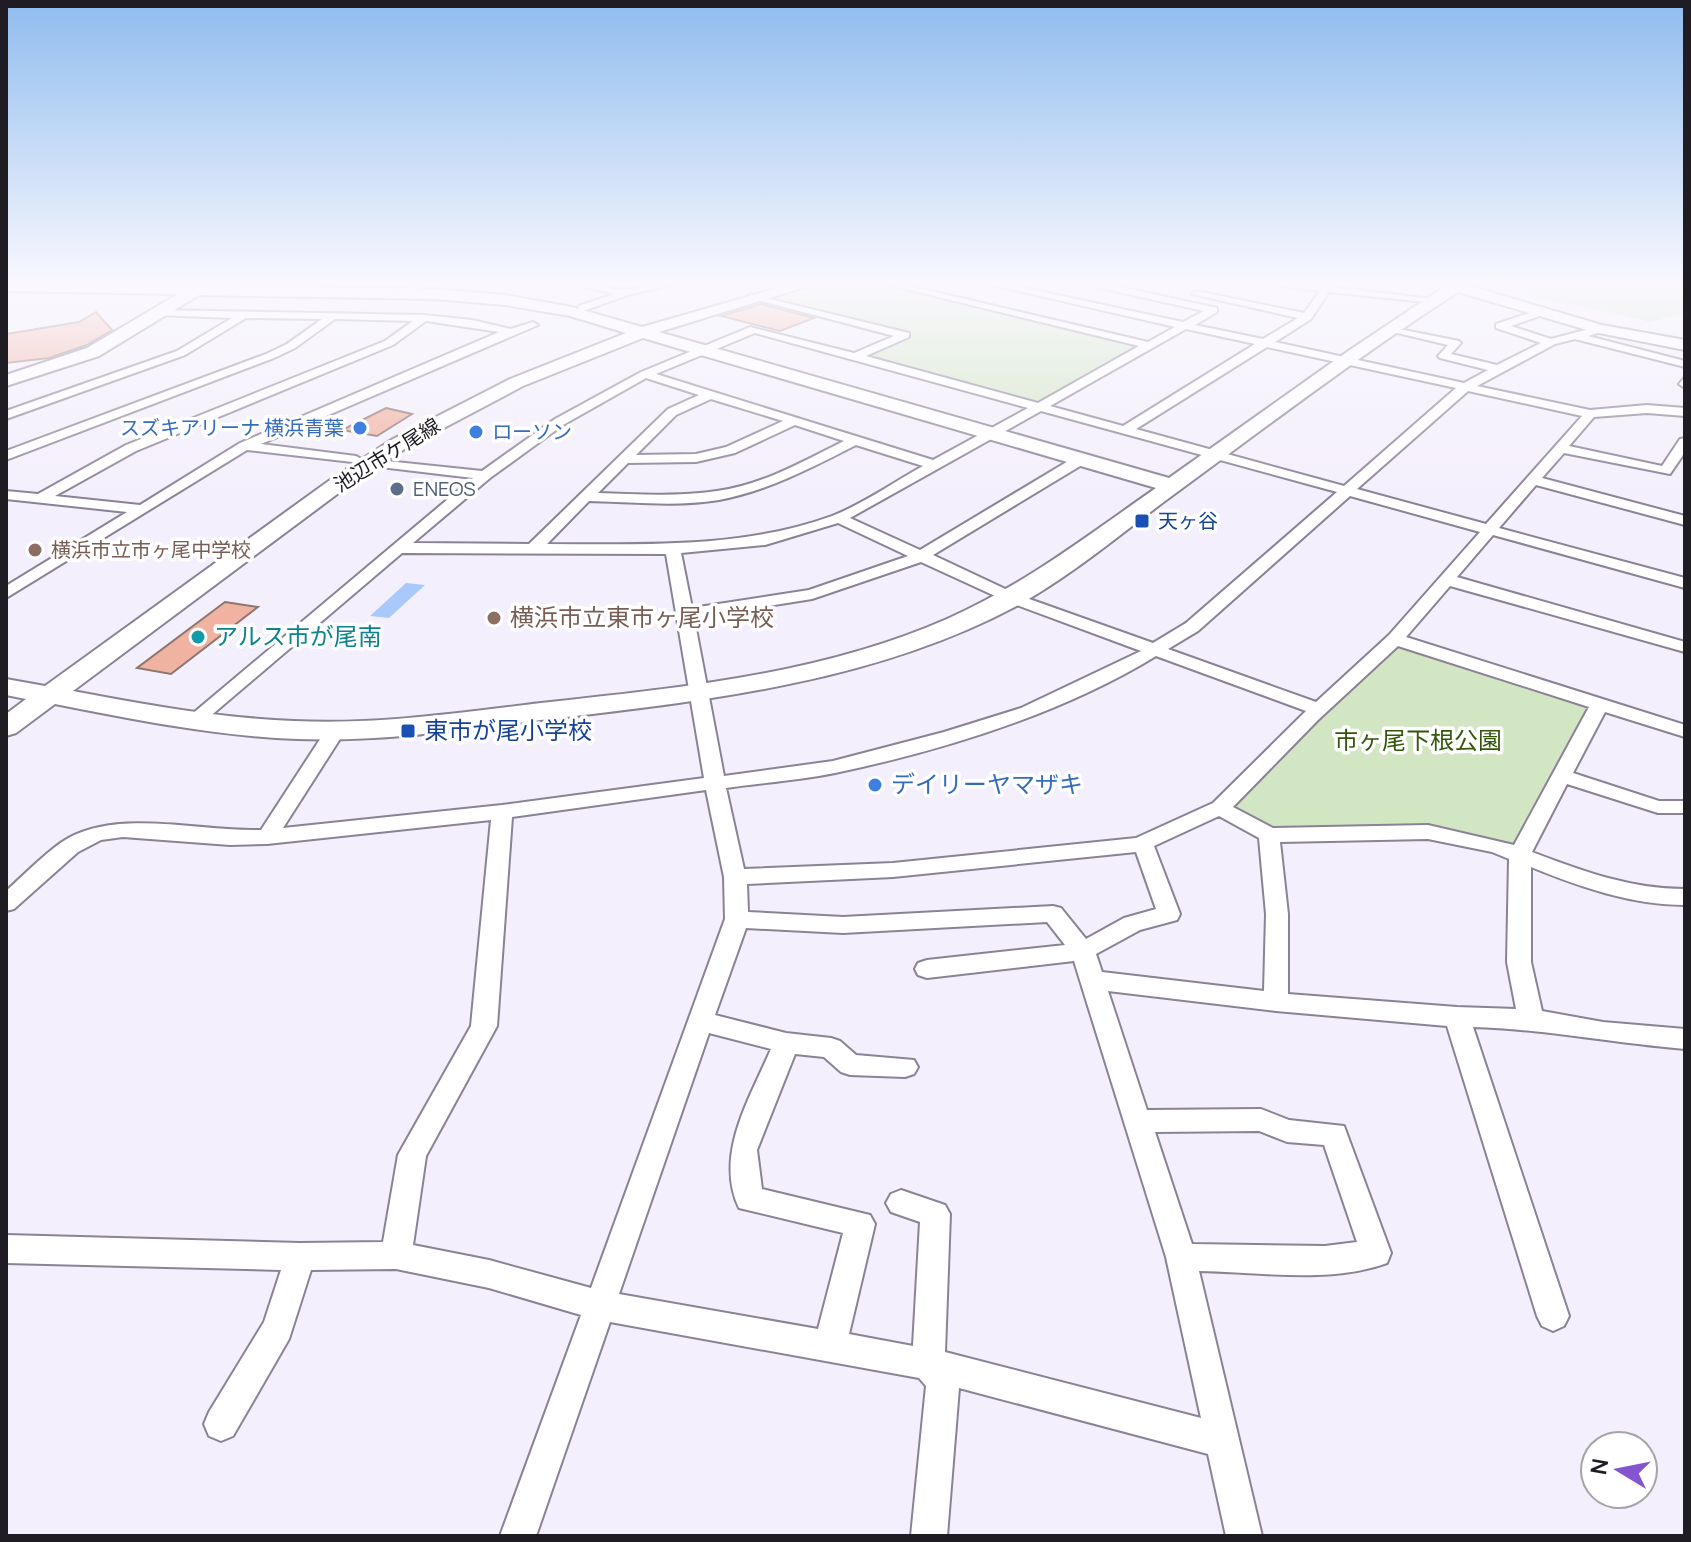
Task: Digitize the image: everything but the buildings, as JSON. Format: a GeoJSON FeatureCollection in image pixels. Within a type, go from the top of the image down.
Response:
{"type":"FeatureCollection","features":[{"type":"Feature","properties":{"kind":"street"},"geometry":{"type":"LineString","coordinates":[[6,381],[90,353]]}},
{"type":"Feature","properties":{"kind":"street"},"geometry":{"type":"LineString","coordinates":[[7,414],[181,353]]}},
{"type":"Feature","properties":{"kind":"street"},"geometry":{"type":"LineString","coordinates":[[6,456],[276,353]]}},
{"type":"Feature","properties":{"kind":"street"},"geometry":{"type":"LineString","coordinates":[[41,498],[131,448],[365,353]]}},
{"type":"Feature","properties":{"kind":"street"},"geometry":{"type":"LineString","coordinates":[[6,593],[245,446],[463,353]]}},
{"type":"Feature","properties":{"kind":"street","name":"池辺市ケ尾線"},"geometry":{"type":"LineString","coordinates":[[6,727],[22,695],[364,461],[476,402],[581,353]]}},
{"type":"Feature","properties":{"kind":"street"},"geometry":{"type":"LineString","coordinates":[[194,720],[485,475],[588,403],[690,353]]}},
{"type":"Feature","properties":{"kind":"street"},"geometry":{"type":"LineString","coordinates":[[712,353],[1172,486]]}},
{"type":"Feature","properties":{"kind":"street"},"geometry":{"type":"LineString","coordinates":[[845,353],[1685,583]]}},
{"type":"Feature","properties":{"kind":"street"},"geometry":{"type":"LineString","coordinates":[[856,356],[863,353]]}},
{"type":"Feature","properties":{"kind":"street"},"geometry":{"type":"LineString","coordinates":[[397,548],[673,549],[765,540],[839,518],[1138,353]]}},
{"type":"Feature","properties":{"kind":"street"},"geometry":{"type":"LineString","coordinates":[[1127,429],[1247,353]]}},
{"type":"Feature","properties":{"kind":"street"},"geometry":{"type":"LineString","coordinates":[[1307,353],[1590,414],[1647,409],[1685,412]]}},
{"type":"Feature","properties":{"kind":"street"},"geometry":{"type":"LineString","coordinates":[[22,695],[262,728],[335,731],[391,728],[699,693],[777,680],[838,665],[949,628],[1012,598],[1102,538],[1359,353]]}},
{"type":"Feature","properties":{"kind":"street"},"geometry":{"type":"LineString","coordinates":[[1447,353],[1444,356],[1502,370]]}},
{"type":"Feature","properties":{"kind":"street"},"geometry":{"type":"LineString","coordinates":[[6,903],[70,847],[96,834],[123,830],[230,838],[267,837],[502,812],[834,767],[1028,712],[1155,652],[1192,627],[1465,387],[1532,353]]}},
{"type":"Feature","properties":{"kind":"street"},"geometry":{"type":"LineString","coordinates":[[1642,353],[1685,364]]}},
{"type":"Feature","properties":{"kind":"street"},"geometry":{"type":"LineString","coordinates":[[645,374],[932,464]]}},
{"type":"Feature","properties":{"kind":"street"},"geometry":{"type":"LineString","coordinates":[[533,549],[672,412],[709,395]]}},
{"type":"Feature","properties":{"kind":"street"},"geometry":{"type":"LineString","coordinates":[[735,877],[893,870],[1112,849],[1141,844],[1220,808],[1318,709],[1395,639],[1590,414]]}},
{"type":"Feature","properties":{"kind":"street"},"geometry":{"type":"LineString","coordinates":[[623,459],[696,458],[730,450],[794,421]]}},
{"type":"Feature","properties":{"kind":"street"},"geometry":{"type":"LineString","coordinates":[[585,497],[699,498],[742,490],[798,470],[855,440]]}},
{"type":"Feature","properties":{"kind":"street"},"geometry":{"type":"LineString","coordinates":[[1561,448],[1665,471],[1685,442]]}},
{"type":"Feature","properties":{"kind":"street"},"geometry":{"type":"LineString","coordinates":[[245,446],[485,475]]}},
{"type":"Feature","properties":{"kind":"street"},"geometry":{"type":"LineString","coordinates":[[685,614],[812,594],[919,557],[1080,460]]}},
{"type":"Feature","properties":{"kind":"street"},"geometry":{"type":"LineString","coordinates":[[1533,480],[1685,521]]}},
{"type":"Feature","properties":{"kind":"street"},"geometry":{"type":"LineString","coordinates":[[6,495],[140,509]]}},
{"type":"Feature","properties":{"kind":"street"},"geometry":{"type":"LineString","coordinates":[[839,518],[1012,598],[1318,709]]}},
{"type":"Feature","properties":{"kind":"street"},"geometry":{"type":"LineString","coordinates":[[518,1536],[602,1306],[699,1021],[727,955],[737,919],[735,877],[673,549]]}},
{"type":"Feature","properties":{"kind":"street"},"geometry":{"type":"LineString","coordinates":[[1448,580],[1685,647]]}},
{"type":"Feature","properties":{"kind":"street"},"geometry":{"type":"LineString","coordinates":[[1395,639],[1685,731]]}},
{"type":"Feature","properties":{"kind":"street"},"geometry":{"type":"LineString","coordinates":[[1531,1019],[1519,962],[1520,854],[1600,704]]}},
{"type":"Feature","properties":{"kind":"street"},"geometry":{"type":"LineString","coordinates":[[267,837],[335,731]]}},
{"type":"Feature","properties":{"kind":"street"},"geometry":{"type":"LineString","coordinates":[[1563,776],[1658,807],[1685,807]]}},
{"type":"Feature","properties":{"kind":"street"},"geometry":{"type":"LineString","coordinates":[[1220,808],[1269,835],[1428,832],[1520,854],[1586,881],[1660,897],[1685,897]]}},
{"type":"Feature","properties":{"kind":"street"},"geometry":{"type":"LineString","coordinates":[[396,1255],[412,1155],[484,1026],[502,812]]}},
{"type":"Feature","properties":{"kind":"street"},"geometry":{"type":"LineString","coordinates":[[1269,835],[1277,914],[1276,1002]]}},
{"type":"Feature","properties":{"kind":"street"},"geometry":{"type":"LineString","coordinates":[[927,969],[1083,951],[1132,924],[1169,914],[1149,854],[1141,844]]}},
{"type":"Feature","properties":{"kind":"street"},"geometry":{"type":"LineString","coordinates":[[737,919],[843,925],[1053,914],[1083,951],[1140,1121],[1181,1257],[1244,1536]]}},
{"type":"Feature","properties":{"kind":"street"},"geometry":{"type":"LineString","coordinates":[[1095,980],[1276,1002],[1457,1017],[1531,1019],[1603,1032],[1685,1039]]}},
{"type":"Feature","properties":{"kind":"street"},"geometry":{"type":"LineString","coordinates":[[1457,1017],[1553,1316]]}},
{"type":"Feature","properties":{"kind":"street"},"geometry":{"type":"LineString","coordinates":[[699,1021],[786,1043],[831,1048],[850,1065],[905,1067]]}},
{"type":"Feature","properties":{"kind":"street"},"geometry":{"type":"LineString","coordinates":[[786,1043],[743,1150],[749,1199],[860,1224],[830,1346]]}},
{"type":"Feature","properties":{"kind":"street"},"geometry":{"type":"LineString","coordinates":[[1140,1121],[1261,1120],[1287,1131],[1334,1134],[1376,1253],[1325,1260],[1181,1257]]}},
{"type":"Feature","properties":{"kind":"street"},"geometry":{"type":"LineString","coordinates":[[901,1203],[935,1214],[928,1364],[943,1380],[929,1536]]}},
{"type":"Feature","properties":{"kind":"street"},"geometry":{"type":"LineString","coordinates":[[6,1249],[300,1257],[396,1255],[489,1274],[602,1306],[928,1364],[1221,1440]]}},
{"type":"Feature","properties":{"kind":"street"},"geometry":{"type":"LineString","coordinates":[[221,1424],[278,1328],[300,1257]]}},
{"type":"Feature","properties":{"kind":"green space"},"geometry":{"type":"Polygon","coordinates":[[[1130,353],[1043,400],[1031,401],[868,355],[1130,353]]]}},
{"type":"Feature","properties":{"kind":"green space","name":"市ヶ尾下根公園"},"geometry":{"type":"Polygon","coordinates":[[[1395,639],[1600,704],[1520,854],[1428,832],[1269,835],[1220,808],[1395,639]]]}},
{"type":"Feature","properties":{"kind":"water"},"geometry":{"type":"Polygon","coordinates":[[[406,583],[425,585],[389,618],[370,616],[406,583]]]}},
{"type":"Feature","properties":{"kind":"place","name":"スズキアリーナ 横浜青葉"},"geometry":{"type":"Point","coordinates":[360,428]}},
{"type":"Feature","properties":{"kind":"place","name":"ローソン"},"geometry":{"type":"Point","coordinates":[476,432]}},
{"type":"Feature","properties":{"kind":"place","name":"ENEOS"},"geometry":{"type":"Point","coordinates":[397,489]}},
{"type":"Feature","properties":{"kind":"place","name":"天ヶ谷"},"geometry":{"type":"Point","coordinates":[1142,521]}},
{"type":"Feature","properties":{"kind":"place","name":"横浜市立市ヶ尾中学校"},"geometry":{"type":"Point","coordinates":[35,550]}},
{"type":"Feature","properties":{"kind":"place","name":"横浜市立東市ヶ尾小学校"},"geometry":{"type":"Point","coordinates":[494,618]}},
{"type":"Feature","properties":{"kind":"place","name":"アルス市が尾南"},"geometry":{"type":"Point","coordinates":[198,637]}},
{"type":"Feature","properties":{"kind":"place","name":"東市が尾小学校"},"geometry":{"type":"Point","coordinates":[408,731]}},
{"type":"Feature","properties":{"kind":"place","name":"デイリーヤマザキ"},"geometry":{"type":"Point","coordinates":[875,785]}}]}
